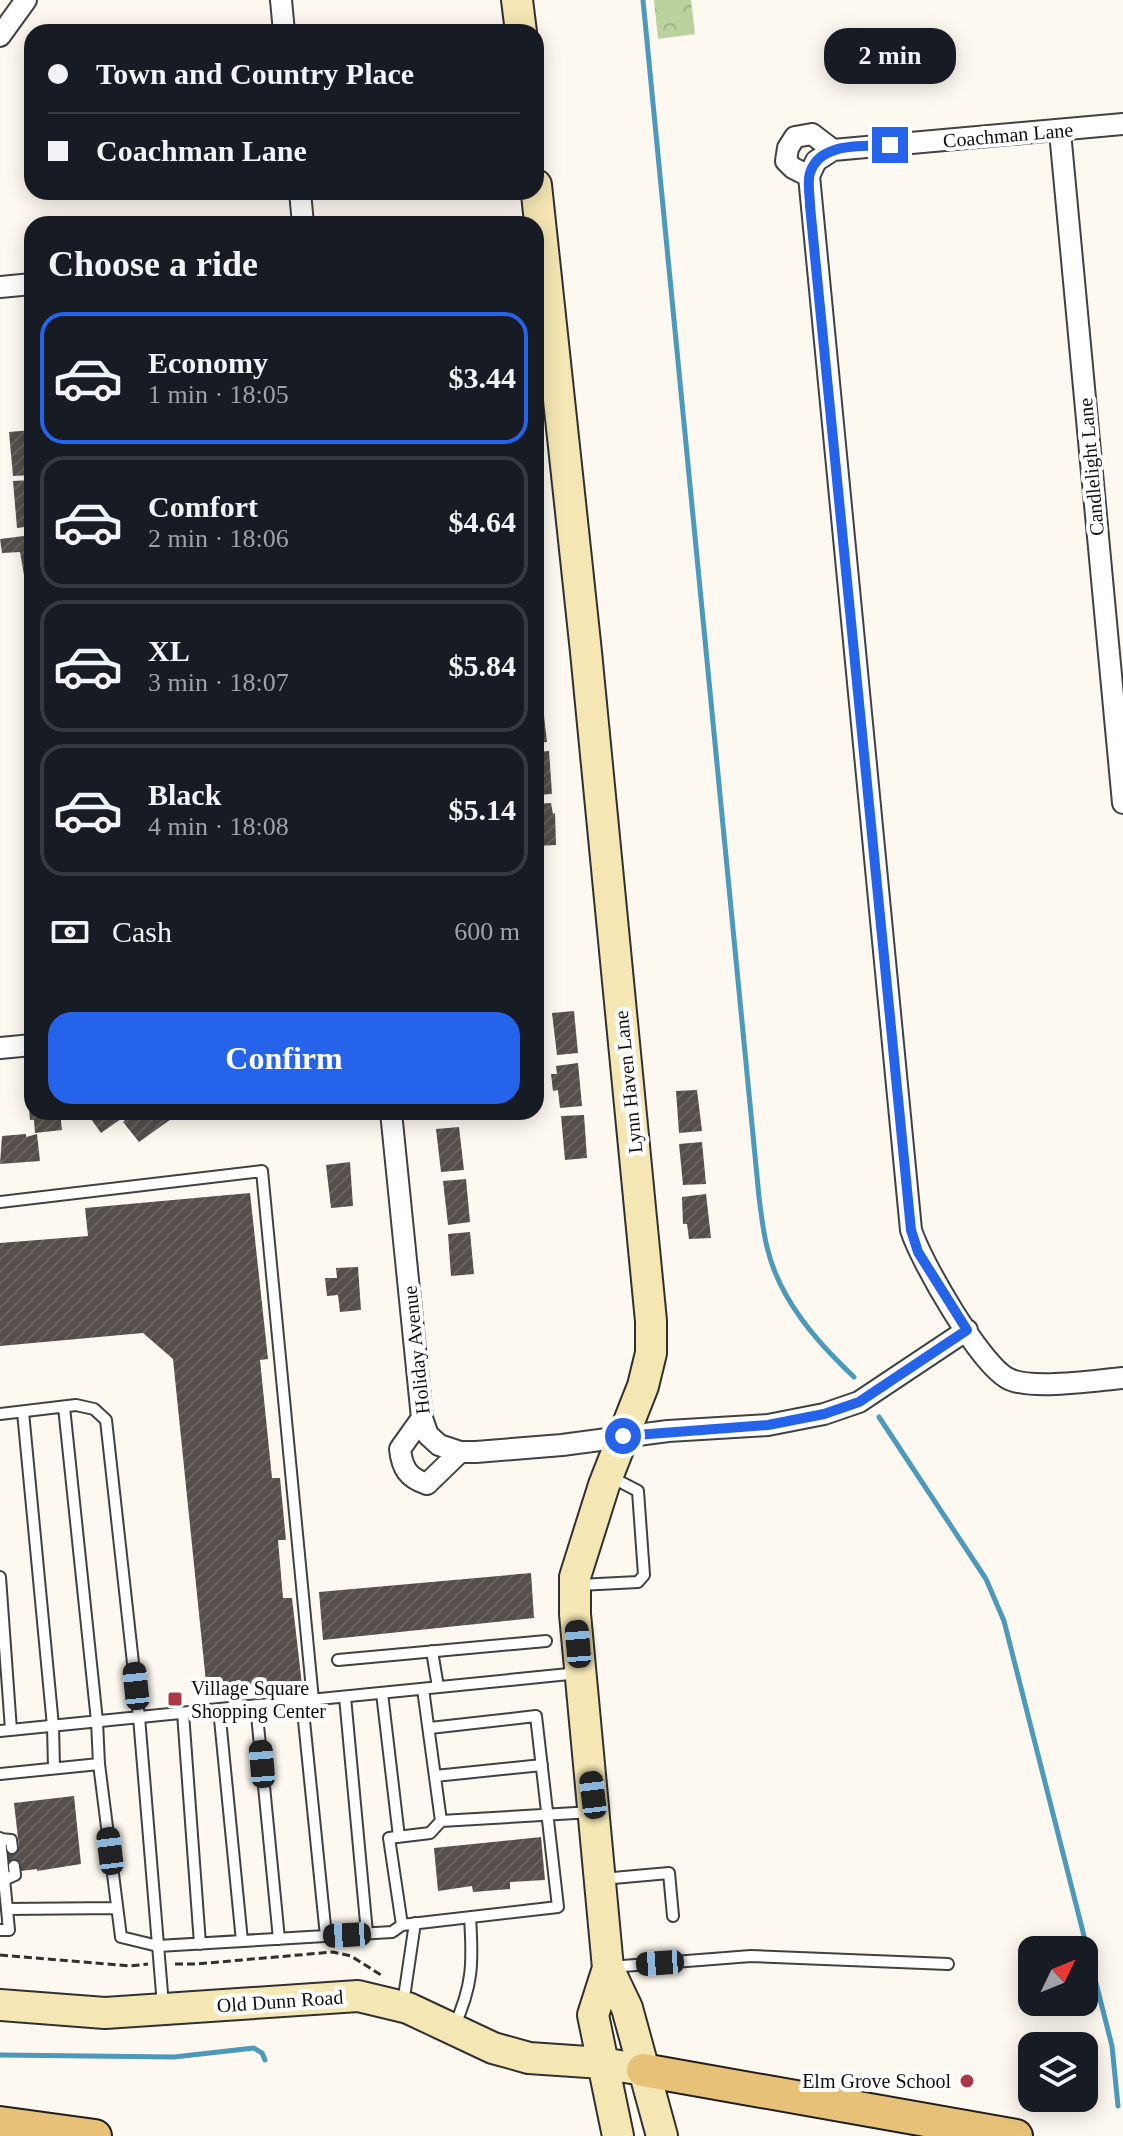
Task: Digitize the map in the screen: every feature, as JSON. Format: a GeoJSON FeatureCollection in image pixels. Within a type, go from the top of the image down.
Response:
{"type":"FeatureCollection","features":[{"type":"Feature","properties":{"kind":"main road"},"geometry":{"type":"LineString","coordinates":[[643,2070],[1016,2136]]}},
{"type":"Feature","properties":{"kind":"main road"},"geometry":{"type":"LineString","coordinates":[[0,2123],[44,2132],[95,2136]]}},
{"type":"Feature","properties":{"kind":"street"},"geometry":{"type":"LineString","coordinates":[[0,36],[26,0]]}},
{"type":"Feature","properties":{"kind":"street"},"geometry":{"type":"LineString","coordinates":[[281,0],[283,24]]}},
{"type":"Feature","properties":{"kind":"street"},"geometry":{"type":"LineString","coordinates":[[517,0],[520,24]]}},
{"type":"Feature","properties":{"kind":"street","name":"Coachman Lane"},"geometry":{"type":"LineString","coordinates":[[833,150],[1123,124]]}},
{"type":"Feature","properties":{"kind":"street","name":"Candlelight Lane"},"geometry":{"type":"LineString","coordinates":[[1060,132],[1123,803]]}},
{"type":"Feature","properties":{"kind":"street"},"geometry":{"type":"LineString","coordinates":[[809,176],[786,161],[788,148],[795,137],[812,134],[833,150],[816,161],[809,176],[911,1230],[918,1252],[967,1330],[993,1366],[1008,1379],[1051,1384],[1123,1378]]}},
{"type":"Feature","properties":{"kind":"street","name":"Lynn Haven Lane"},"geometry":{"type":"LineString","coordinates":[[544,283],[586,652],[651,1321],[651,1353],[643,1386],[586,1537],[575,1585],[608,1968],[627,2008],[662,2136]]}},
{"type":"Feature","properties":{"kind":"street"},"geometry":{"type":"LineString","coordinates":[[0,287],[24,285]]}},
{"type":"Feature","properties":{"kind":"street"},"geometry":{"type":"LineString","coordinates":[[0,1048],[24,1046]]}},
{"type":"Feature","properties":{"kind":"street","name":"Holiday Avenue"},"geometry":{"type":"LineString","coordinates":[[392,1120],[422,1418],[428,1435],[439,1445],[460,1452]]}},
{"type":"Feature","properties":{"kind":"street"},"geometry":{"type":"LineString","coordinates":[[422,1418],[400,1449],[402,1466],[414,1480],[427,1484],[460,1452],[768,1425],[824,1414],[859,1402],[967,1330]]}},
{"type":"Feature","properties":{"kind":"street","name":"Lynn Haven Lane"},"geometry":{"type":"LineString","coordinates":[[608,1968],[593,2015],[618,2136]]}},
{"type":"Feature","properties":{"kind":"street","name":"Old Dunn Road"},"geometry":{"type":"LineString","coordinates":[[0,2005],[105,2013],[358,1996],[403,2006],[493,2048],[529,2058],[602,2063],[643,2070]]}},
{"type":"Feature","properties":{"kind":"lane"},"geometry":{"type":"LineString","coordinates":[[0,1202],[262,1171],[326,1936]]}},
{"type":"Feature","properties":{"kind":"lane"},"geometry":{"type":"LineString","coordinates":[[0,1414],[87,1406],[106,1420],[139,1717],[164,2011]]}},
{"type":"Feature","properties":{"kind":"lane"},"geometry":{"type":"LineString","coordinates":[[64,1407],[99,1764],[121,1937],[158,1946],[392,1932],[402,1925],[415,1923],[558,1907],[536,1716],[430,1728]]}},
{"type":"Feature","properties":{"kind":"lane"},"geometry":{"type":"LineString","coordinates":[[23,1412],[53,1726],[54,1768]]}},
{"type":"Feature","properties":{"kind":"lane"},"geometry":{"type":"LineString","coordinates":[[575,1585],[638,1582],[644,1575],[638,1491],[608,1475]]}},
{"type":"Feature","properties":{"kind":"lane"},"geometry":{"type":"LineString","coordinates":[[0,1577],[6,1730],[581,1673]]}},
{"type":"Feature","properties":{"kind":"lane"},"geometry":{"type":"LineString","coordinates":[[338,1660],[546,1641]]}},
{"type":"Feature","properties":{"kind":"lane"},"geometry":{"type":"LineString","coordinates":[[432,1651],[438,1687]]}},
{"type":"Feature","properties":{"kind":"lane"},"geometry":{"type":"LineString","coordinates":[[423,1689],[441,1821]]}},
{"type":"Feature","properties":{"kind":"lane"},"geometry":{"type":"LineString","coordinates":[[382,1693],[399,1837]]}},
{"type":"Feature","properties":{"kind":"lane"},"geometry":{"type":"LineString","coordinates":[[345,1697],[367,1933]]}},
{"type":"Feature","properties":{"kind":"lane"},"geometry":{"type":"LineString","coordinates":[[256,1705],[279,1939]]}},
{"type":"Feature","properties":{"kind":"lane"},"geometry":{"type":"LineString","coordinates":[[219,1709],[242,1941]]}},
{"type":"Feature","properties":{"kind":"lane"},"geometry":{"type":"LineString","coordinates":[[183,1713],[200,1944]]}},
{"type":"Feature","properties":{"kind":"lane"},"geometry":{"type":"LineString","coordinates":[[0,1774],[99,1764]]}},
{"type":"Feature","properties":{"kind":"lane"},"geometry":{"type":"LineString","coordinates":[[435,1776],[542,1765]]}},
{"type":"Feature","properties":{"kind":"lane"},"geometry":{"type":"LineString","coordinates":[[402,1925],[389,1838],[430,1833],[441,1821],[594,1812]]}},
{"type":"Feature","properties":{"kind":"lane"},"geometry":{"type":"LineString","coordinates":[[0,1930],[9,1930],[0,1839],[11,1840],[12,1848]]}},
{"type":"Feature","properties":{"kind":"lane"},"geometry":{"type":"LineString","coordinates":[[4,1880],[15,1875],[14,1866]]}},
{"type":"Feature","properties":{"kind":"lane"},"geometry":{"type":"LineString","coordinates":[[600,1879],[669,1873],[673,1916]]}},
{"type":"Feature","properties":{"kind":"lane"},"geometry":{"type":"LineString","coordinates":[[7,1909],[117,1908]]}},
{"type":"Feature","properties":{"kind":"lane"},"geometry":{"type":"LineString","coordinates":[[453,2029],[469,1990],[472,1952],[470,1917]]}},
{"type":"Feature","properties":{"kind":"lane"},"geometry":{"type":"LineString","coordinates":[[403,2006],[415,1923]]}},
{"type":"Feature","properties":{"kind":"lane"},"geometry":{"type":"LineString","coordinates":[[608,1968],[751,1956],[948,1964]]}},
{"type":"Feature","properties":{"kind":"path"},"geometry":{"type":"LineString","coordinates":[[181,1964],[333,1952],[351,1956],[377,1974],[389,1978]]}},
{"type":"Feature","properties":{"kind":"path"},"geometry":{"type":"LineString","coordinates":[[0,1955],[130,1966],[140,1964]]}},
{"type":"Feature","properties":{"kind":"green space"},"geometry":{"type":"Polygon","coordinates":[[[654,0],[691,0],[695,34],[658,39],[654,0]]]}},
{"type":"Feature","properties":{"kind":"building"},"geometry":{"type":"Polygon","coordinates":[[[24,431],[24,475],[13,476],[9,432],[24,431]]]}},
{"type":"Feature","properties":{"kind":"building"},"geometry":{"type":"Polygon","coordinates":[[[24,480],[24,527],[17,528],[13,481],[24,480]]]}},
{"type":"Feature","properties":{"kind":"building"},"geometry":{"type":"Polygon","coordinates":[[[24,536],[24,575],[20,552],[2,553],[0,539],[24,536]]]}},
{"type":"Feature","properties":{"kind":"building"},"geometry":{"type":"Polygon","coordinates":[[[544,716],[547,742],[544,742],[544,716]]]}},
{"type":"Feature","properties":{"kind":"building"},"geometry":{"type":"Polygon","coordinates":[[[544,751],[549,751],[552,794],[544,794],[544,751]]]}},
{"type":"Feature","properties":{"kind":"building"},"geometry":{"type":"Polygon","coordinates":[[[544,803],[551,803],[555,813],[556,845],[544,846],[544,803]]]}},
{"type":"Feature","properties":{"kind":"building"},"geometry":{"type":"Polygon","coordinates":[[[574,1011],[578,1053],[557,1055],[552,1013],[574,1011]]]}},
{"type":"Feature","properties":{"kind":"building"},"geometry":{"type":"Polygon","coordinates":[[[578,1063],[582,1106],[560,1108],[558,1090],[553,1091],[551,1074],[557,1074],[556,1066],[578,1063]]]}},
{"type":"Feature","properties":{"kind":"building"},"geometry":{"type":"Polygon","coordinates":[[[697,1090],[702,1131],[679,1133],[676,1091],[697,1090]]]}},
{"type":"Feature","properties":{"kind":"building"},"geometry":{"type":"Polygon","coordinates":[[[584,1115],[587,1158],[565,1160],[561,1116],[584,1115]]]}},
{"type":"Feature","properties":{"kind":"building"},"geometry":{"type":"Polygon","coordinates":[[[34,1120],[61,1120],[62,1130],[35,1133],[34,1120]]]}},
{"type":"Feature","properties":{"kind":"building"},"geometry":{"type":"Polygon","coordinates":[[[92,1120],[120,1120],[101,1133],[92,1120]]]}},
{"type":"Feature","properties":{"kind":"building"},"geometry":{"type":"Polygon","coordinates":[[[125,1120],[170,1120],[139,1142],[123,1122],[125,1120]]]}},
{"type":"Feature","properties":{"kind":"building"},"geometry":{"type":"Polygon","coordinates":[[[459,1127],[464,1170],[441,1172],[436,1129],[459,1127]]]}},
{"type":"Feature","properties":{"kind":"building"},"geometry":{"type":"Polygon","coordinates":[[[26,1134],[26,1137],[37,1134],[40,1161],[0,1164],[2,1136],[26,1134]]]}},
{"type":"Feature","properties":{"kind":"building"},"geometry":{"type":"Polygon","coordinates":[[[702,1142],[706,1184],[683,1185],[679,1144],[702,1142]]]}},
{"type":"Feature","properties":{"kind":"building"},"geometry":{"type":"Polygon","coordinates":[[[350,1162],[353,1206],[331,1208],[326,1165],[350,1162]]]}},
{"type":"Feature","properties":{"kind":"building"},"geometry":{"type":"Polygon","coordinates":[[[466,1179],[470,1222],[448,1225],[443,1181],[466,1179]]]}},
{"type":"Feature","properties":{"kind":"building"},"geometry":{"type":"Polygon","coordinates":[[[250,1193],[268,1359],[260,1360],[272,1478],[280,1478],[286,1540],[278,1540],[283,1598],[292,1598],[302,1685],[207,1692],[173,1359],[143,1333],[0,1346],[0,1243],[88,1236],[85,1208],[250,1193]]]}},
{"type":"Feature","properties":{"kind":"building"},"geometry":{"type":"Polygon","coordinates":[[[706,1194],[711,1238],[689,1239],[687,1224],[683,1224],[682,1197],[706,1194]]]}},
{"type":"Feature","properties":{"kind":"building"},"geometry":{"type":"Polygon","coordinates":[[[470,1232],[474,1274],[451,1276],[448,1234],[470,1232]]]}},
{"type":"Feature","properties":{"kind":"building"},"geometry":{"type":"Polygon","coordinates":[[[358,1267],[361,1310],[340,1312],[338,1295],[327,1296],[325,1278],[337,1278],[336,1268],[358,1267]]]}},
{"type":"Feature","properties":{"kind":"building"},"geometry":{"type":"Polygon","coordinates":[[[531,1573],[534,1618],[323,1640],[319,1592],[531,1573]]]}},
{"type":"Feature","properties":{"kind":"building"},"geometry":{"type":"Polygon","coordinates":[[[74,1796],[81,1864],[37,1871],[21,1871],[20,1866],[7,1866],[6,1849],[19,1847],[14,1803],[74,1796]]]}},
{"type":"Feature","properties":{"kind":"building"},"geometry":{"type":"Polygon","coordinates":[[[541,1837],[545,1880],[510,1882],[510,1889],[473,1892],[472,1886],[438,1891],[434,1848],[541,1837]]]}},
{"type":"Feature","properties":{"kind":"waterway"},"geometry":{"type":"LineString","coordinates":[[643,0],[762,1222],[773,1266],[790,1301],[813,1334],[854,1377]]}},
{"type":"Feature","properties":{"kind":"waterway"},"geometry":{"type":"LineString","coordinates":[[879,1417],[986,1579],[1004,1621],[1112,2046],[1118,2106]]}},
{"type":"Feature","properties":{"kind":"waterway"},"geometry":{"type":"LineString","coordinates":[[0,2055],[174,2057],[254,2048],[262,2053],[265,2060]]}},
{"type":"Feature","properties":{"kind":"place","name":"Village Square Shopping Center"},"geometry":{"type":"Point","coordinates":[175,1699]}},
{"type":"Feature","properties":{"kind":"place","name":"Elm Grove School"},"geometry":{"type":"Point","coordinates":[967,2081]}},
{"type":"Feature","properties":{"kind":"route"},"geometry":{"type":"LineString","coordinates":[[623,1436],[768,1425],[824,1414],[859,1402],[967,1330],[918,1252],[911,1230],[810,206],[809,176],[816,161],[824,154],[833,150],[890,145]]}}]}
